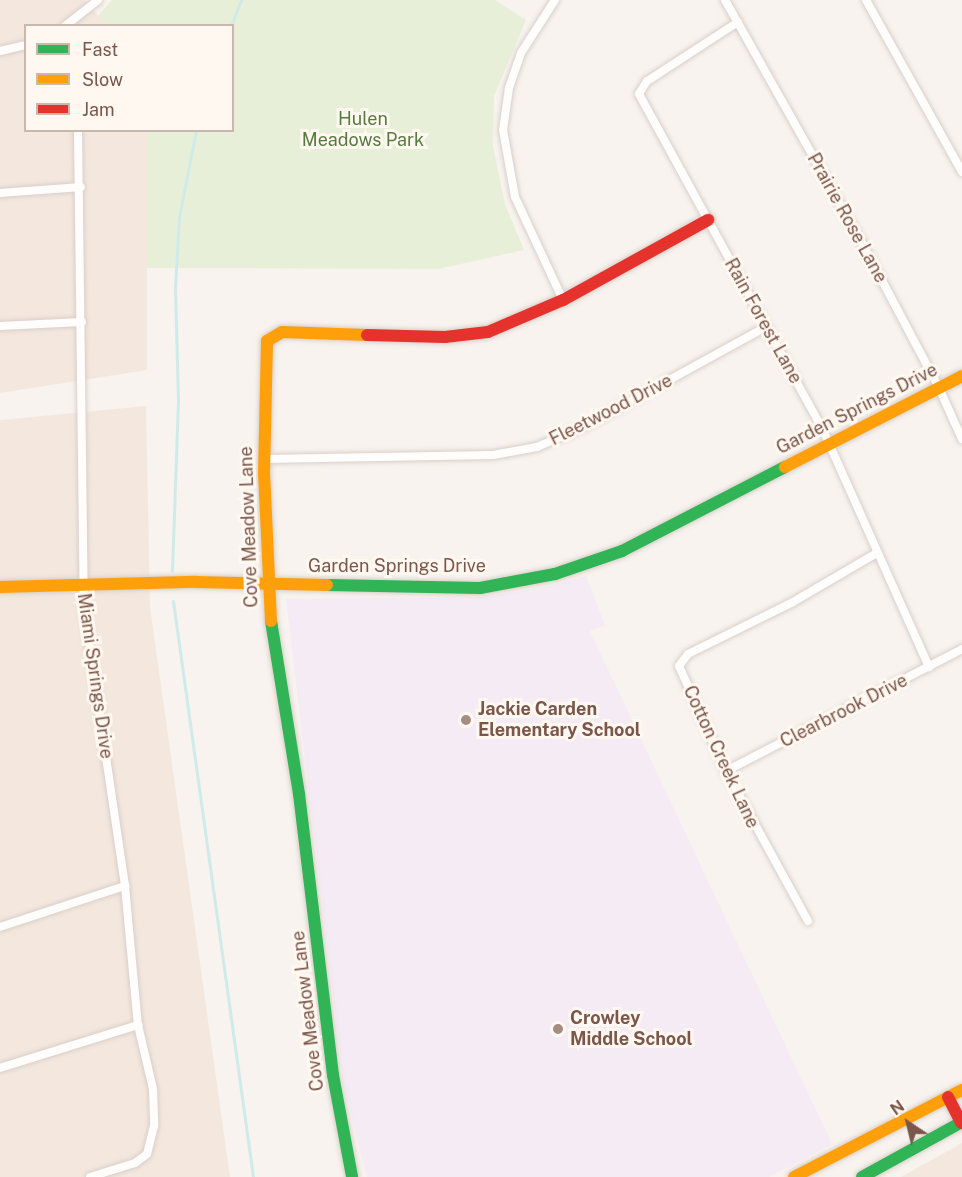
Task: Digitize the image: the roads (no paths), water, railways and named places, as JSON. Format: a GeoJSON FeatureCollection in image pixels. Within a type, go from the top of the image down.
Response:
{"type":"FeatureCollection","features":[{"type":"Feature","properties":{"kind":"street"},"geometry":{"type":"LineString","coordinates":[[68,24],[98,0]]}},
{"type":"Feature","properties":{"kind":"street"},"geometry":{"type":"LineString","coordinates":[[555,0],[521,53],[509,88],[504,130],[515,197],[563,300]]}},
{"type":"Feature","properties":{"kind":"street","name":"Prairie Rose Lane"},"geometry":{"type":"LineString","coordinates":[[725,0],[939,388],[962,439]]}},
{"type":"Feature","properties":{"kind":"street"},"geometry":{"type":"LineString","coordinates":[[866,0],[962,172]]}},
{"type":"Feature","properties":{"kind":"street","name":"Rain Forest Lane"},"geometry":{"type":"LineString","coordinates":[[738,22],[647,81],[639,90],[828,444],[929,667]]}},
{"type":"Feature","properties":{"kind":"street"},"geometry":{"type":"LineString","coordinates":[[0,51],[24,45]]}},
{"type":"Feature","properties":{"kind":"street","name":"Miami Springs Drive"},"geometry":{"type":"LineString","coordinates":[[78,132],[81,187],[82,585],[126,886],[138,1025],[153,1089],[153,1141],[147,1155],[135,1163],[90,1177]]}},
{"type":"Feature","properties":{"kind":"street"},"geometry":{"type":"LineString","coordinates":[[0,193],[81,187]]}},
{"type":"Feature","properties":{"kind":"street","name":"Cove Meadow Lane"},"geometry":{"type":"LineString","coordinates":[[352,1177],[332,1065],[299,794],[267,583],[264,353],[271,338],[282,333],[445,337],[488,332],[563,300],[708,220]]}},
{"type":"Feature","properties":{"kind":"street"},"geometry":{"type":"LineString","coordinates":[[0,326],[82,322]]}},
{"type":"Feature","properties":{"kind":"street","name":"Fleetwood Drive"},"geometry":{"type":"LineString","coordinates":[[264,459],[493,456],[537,447],[587,425],[766,327]]}},
{"type":"Feature","properties":{"kind":"street","name":"Garden Springs Drive"},"geometry":{"type":"LineString","coordinates":[[0,587],[267,583],[480,588],[555,574],[622,551],[962,376]]}},
{"type":"Feature","properties":{"kind":"street","name":"Cotton Creek Lane"},"geometry":{"type":"LineString","coordinates":[[808,921],[726,771],[681,673],[682,661],[688,654],[793,602],[877,553]]}},
{"type":"Feature","properties":{"kind":"street","name":"Clearbrook Drive"},"geometry":{"type":"LineString","coordinates":[[726,771],[962,649]]}},
{"type":"Feature","properties":{"kind":"street"},"geometry":{"type":"LineString","coordinates":[[0,927],[126,886]]}},
{"type":"Feature","properties":{"kind":"street"},"geometry":{"type":"LineString","coordinates":[[0,1068],[138,1025]]}},
{"type":"Feature","properties":{"kind":"street"},"geometry":{"type":"LineString","coordinates":[[794,1177],[962,1090]]}},
{"type":"Feature","properties":{"kind":"street"},"geometry":{"type":"LineString","coordinates":[[862,1177],[962,1123],[948,1097]]}},
{"type":"Feature","properties":{"kind":"waterway"},"geometry":{"type":"LineString","coordinates":[[232,24],[241,0]]}},
{"type":"Feature","properties":{"kind":"waterway"},"geometry":{"type":"LineString","coordinates":[[172,571],[178,401],[175,288],[179,217],[196,132]]}},
{"type":"Feature","properties":{"kind":"waterway"},"geometry":{"type":"LineString","coordinates":[[173,601],[253,1177]]}},
{"type":"Feature","properties":{"kind":"place","name":"Jackie Carden Elementary School"},"geometry":{"type":"Point","coordinates":[466,720]}},
{"type":"Feature","properties":{"kind":"place","name":"Crowley Middle School"},"geometry":{"type":"Point","coordinates":[558,1029]}},
{"type":"Feature","properties":{"kind":"park label","name":"Hulen Meadows Park"},"geometry":{"type":"Point","coordinates":[363,130]}}]}
